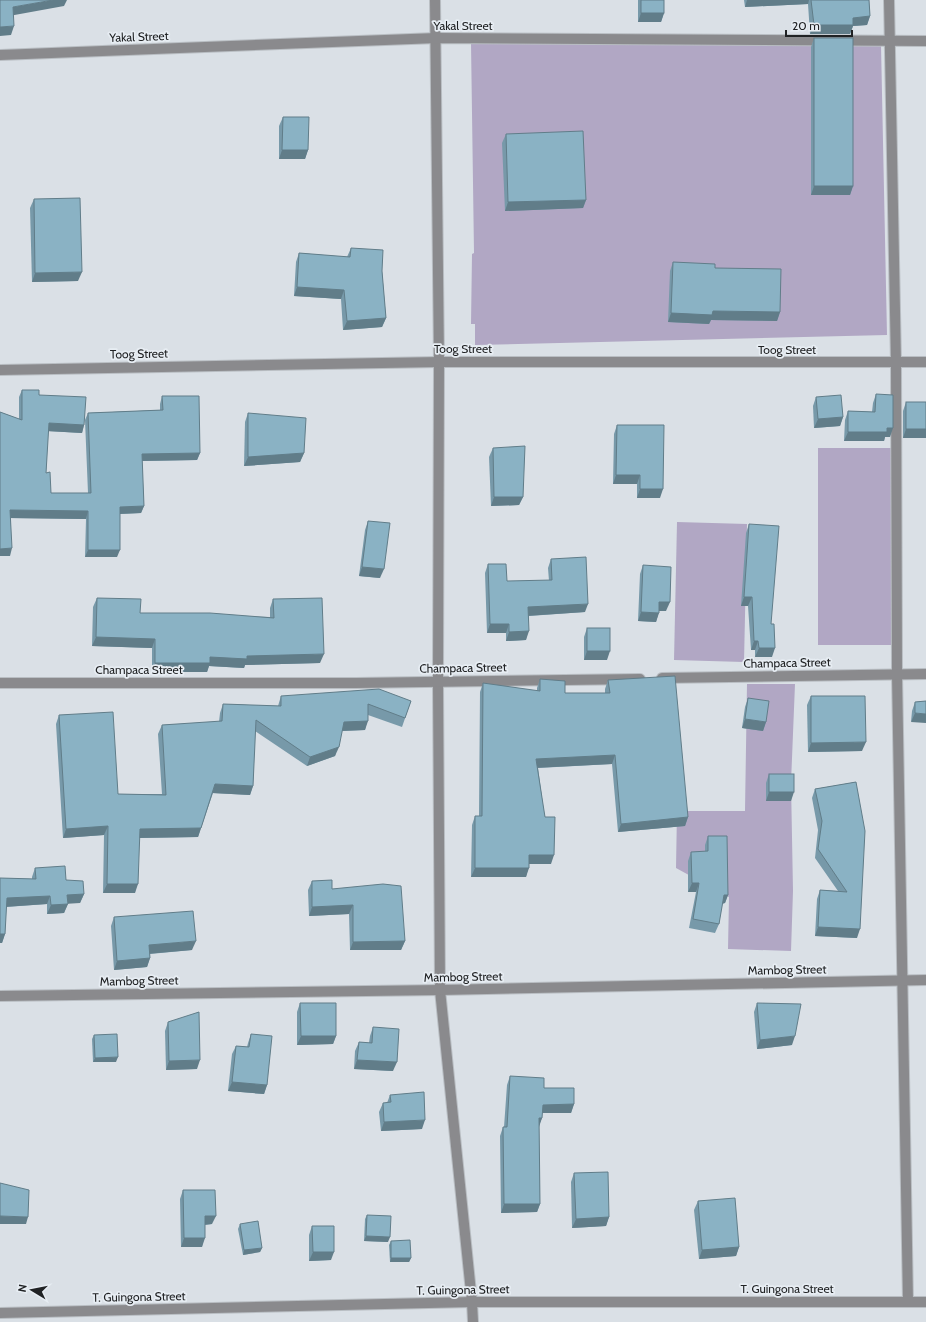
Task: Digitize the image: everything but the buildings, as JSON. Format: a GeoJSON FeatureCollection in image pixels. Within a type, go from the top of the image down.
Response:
{"type":"FeatureCollection","features":[{"type":"Feature","properties":{"kind":"street"},"geometry":{"type":"LineString","coordinates":[[435,0],[437,38],[439,362],[438,682],[440,990],[473,1322]]}},
{"type":"Feature","properties":{"kind":"street"},"geometry":{"type":"LineString","coordinates":[[889,0],[896,363],[897,674],[908,1302]]}},
{"type":"Feature","properties":{"kind":"street","name":"Yakal Street"},"geometry":{"type":"LineString","coordinates":[[0,55],[437,38],[926,41]]}},
{"type":"Feature","properties":{"kind":"street","name":"Toog Street"},"geometry":{"type":"LineString","coordinates":[[0,370],[439,362],[926,362]]}},
{"type":"Feature","properties":{"kind":"street","name":"Champaca Street"},"geometry":{"type":"LineString","coordinates":[[0,683],[438,682],[926,674]]}},
{"type":"Feature","properties":{"kind":"street","name":"Mambog Street"},"geometry":{"type":"LineString","coordinates":[[0,996],[440,990],[926,980]]}},
{"type":"Feature","properties":{"kind":"street","name":"T. Guingona Street"},"geometry":{"type":"LineString","coordinates":[[0,1312],[472,1302],[926,1302]]}},
{"type":"Feature","properties":{"kind":"shaded area"},"geometry":{"type":"Polygon","coordinates":[[[471,43],[881,45],[887,335],[475,345],[475,324],[471,324],[472,254],[474,253],[471,43]]]}},
{"type":"Feature","properties":{"kind":"shaded area"},"geometry":{"type":"Polygon","coordinates":[[[818,448],[892,448],[891,645],[818,645],[818,448]]]}},
{"type":"Feature","properties":{"kind":"shaded area"},"geometry":{"type":"Polygon","coordinates":[[[677,522],[747,524],[744,662],[674,660],[677,522]]]}},
{"type":"Feature","properties":{"kind":"shaded area"},"geometry":{"type":"Polygon","coordinates":[[[747,684],[795,684],[791,783],[793,891],[791,951],[728,949],[729,897],[676,868],[677,811],[745,811],[747,684]]]}}]}
